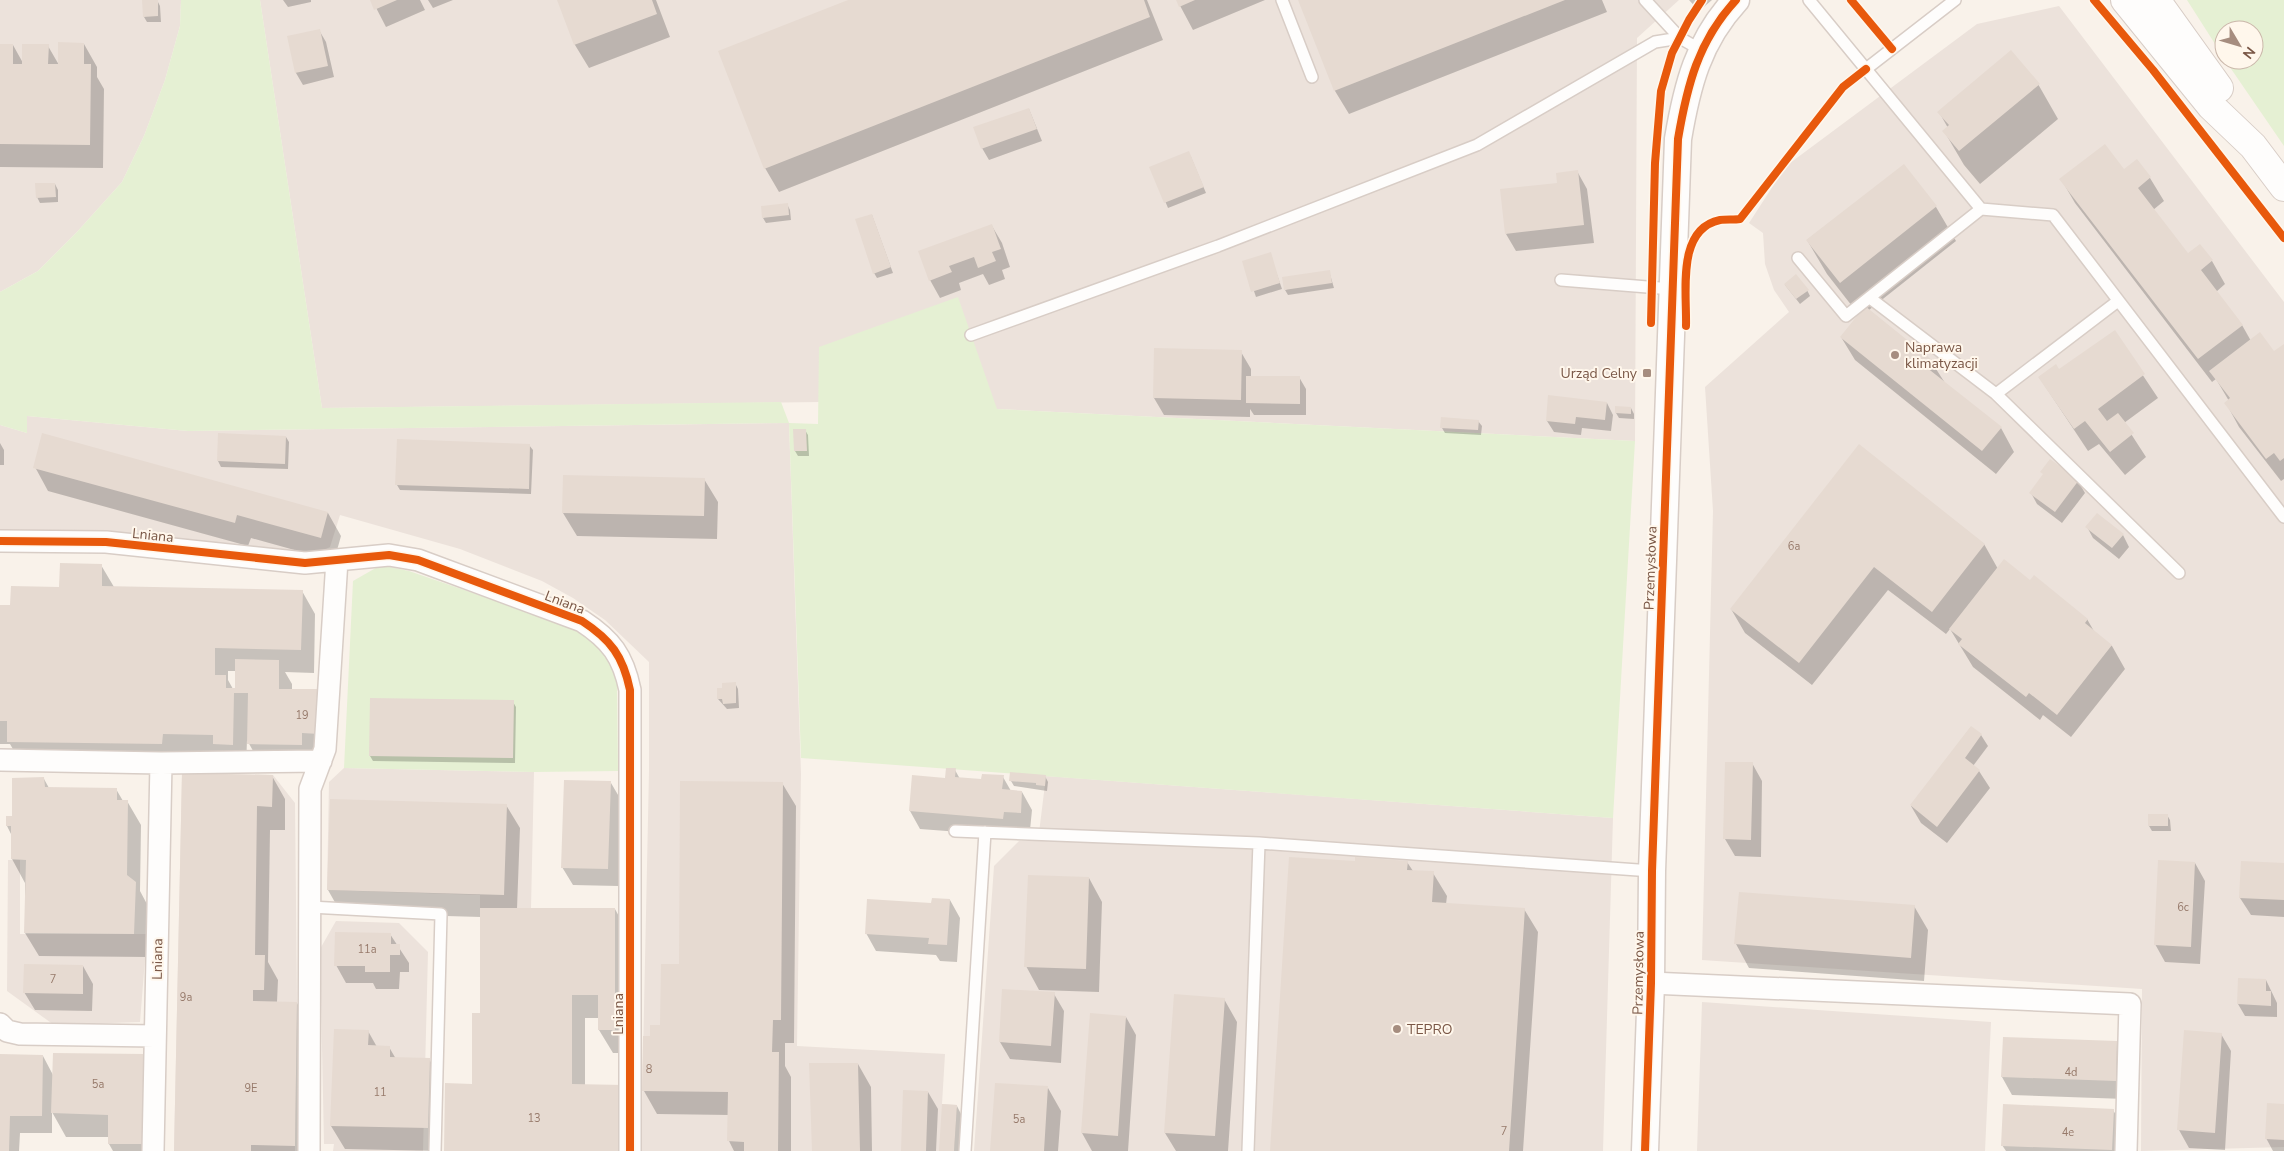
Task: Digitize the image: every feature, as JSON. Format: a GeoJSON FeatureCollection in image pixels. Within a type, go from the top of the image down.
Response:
{"type":"FeatureCollection","features":[{"type":"Feature","properties":{"kind":"main road"},"geometry":{"type":"LineString","coordinates":[[2125,0],[2211,106],[2252,146],[2284,187]]}},
{"type":"Feature","properties":{"kind":"main road"},"geometry":{"type":"LineString","coordinates":[[2156,0],[2229,103],[2252,146]]}},
{"type":"Feature","properties":{"kind":"street","name":"Przemysłowa"},"geometry":{"type":"LineString","coordinates":[[1645,1151],[1651,983],[1652,871],[1678,139],[1686,91],[1690,44],[1715,27],[1736,0]]}},
{"type":"Feature","properties":{"kind":"street","name":"Lniana"},"geometry":{"type":"LineString","coordinates":[[0,542],[106,542],[305,562],[389,555],[418,560],[582,621],[601,634],[614,648],[626,672],[630,690],[630,1151]]}},
{"type":"Feature","properties":{"kind":"street"},"geometry":{"type":"LineString","coordinates":[[309,1151],[310,789],[325,749],[337,560]]}},
{"type":"Feature","properties":{"kind":"street"},"geometry":{"type":"LineString","coordinates":[[0,760],[321,761]]}},
{"type":"Feature","properties":{"kind":"street","name":"Lniana"},"geometry":{"type":"LineString","coordinates":[[153,1151],[161,762]]}},
{"type":"Feature","properties":{"kind":"street"},"geometry":{"type":"LineString","coordinates":[[1651,983],[2130,1004],[2126,1151]]}},
{"type":"Feature","properties":{"kind":"street"},"geometry":{"type":"LineString","coordinates":[[0,1024],[7,1031],[20,1034],[155,1036]]}},
{"type":"Feature","properties":{"kind":"lane"},"geometry":{"type":"LineString","coordinates":[[1282,0],[1312,77]]}},
{"type":"Feature","properties":{"kind":"lane"},"geometry":{"type":"LineString","coordinates":[[1645,0],[1690,44]]}},
{"type":"Feature","properties":{"kind":"lane"},"geometry":{"type":"LineString","coordinates":[[1809,0],[1981,209]]}},
{"type":"Feature","properties":{"kind":"lane"},"geometry":{"type":"LineString","coordinates":[[1866,69],[1955,0]]}},
{"type":"Feature","properties":{"kind":"lane"},"geometry":{"type":"LineString","coordinates":[[971,335],[1218,246],[1477,145],[1655,42],[1690,44]]}},
{"type":"Feature","properties":{"kind":"lane"},"geometry":{"type":"LineString","coordinates":[[1798,258],[1846,316],[1981,209],[2053,215],[2284,517]]}},
{"type":"Feature","properties":{"kind":"lane"},"geometry":{"type":"LineString","coordinates":[[1561,280],[1672,289]]}},
{"type":"Feature","properties":{"kind":"lane"},"geometry":{"type":"LineString","coordinates":[[1870,298],[1996,394],[2179,573]]}},
{"type":"Feature","properties":{"kind":"lane"},"geometry":{"type":"LineString","coordinates":[[1996,394],[2118,300]]}},
{"type":"Feature","properties":{"kind":"lane"},"geometry":{"type":"LineString","coordinates":[[956,831],[1259,843],[1652,871]]}},
{"type":"Feature","properties":{"kind":"lane"},"geometry":{"type":"LineString","coordinates":[[965,1151],[985,832]]}},
{"type":"Feature","properties":{"kind":"lane"},"geometry":{"type":"LineString","coordinates":[[1248,1151],[1259,843]]}},
{"type":"Feature","properties":{"kind":"lane"},"geometry":{"type":"LineString","coordinates":[[310,907],[441,914],[435,1151]]}},
{"type":"Feature","properties":{"kind":"shaded area"},"geometry":{"type":"Polygon","coordinates":[[[0,0],[181,0],[180,26],[165,80],[144,136],[122,182],[77,232],[38,271],[0,292],[0,0]]]}},
{"type":"Feature","properties":{"kind":"shaded area"},"geometry":{"type":"Polygon","coordinates":[[[260,0],[1679,0],[1637,38],[1635,441],[997,409],[819,347],[819,402],[322,408],[260,0]]]}},
{"type":"Feature","properties":{"kind":"shaded area"},"geometry":{"type":"Polygon","coordinates":[[[2059,6],[2284,302],[2284,1147],[2141,1151],[2142,989],[1702,960],[1713,511],[1705,387],[1789,312],[1774,290],[1765,264],[1763,233],[1749,223],[1786,166],[1977,24],[2059,6]]]}},
{"type":"Feature","properties":{"kind":"shaded area"},"geometry":{"type":"Polygon","coordinates":[[[27,416],[188,431],[789,423],[801,774],[797,1046],[945,1054],[942,1104],[957,1105],[954,1151],[641,1151],[649,771],[649,662],[605,620],[573,598],[542,581],[460,549],[340,515],[330,547],[312,556],[140,534],[0,532],[0,425],[27,433],[27,416]]]}},
{"type":"Feature","properties":{"kind":"shaded area"},"geometry":{"type":"Polygon","coordinates":[[[344,768],[534,772],[531,908],[480,908],[480,895],[327,890],[329,782],[344,768]]]}},
{"type":"Feature","properties":{"kind":"shaded area"},"geometry":{"type":"Polygon","coordinates":[[[182,773],[273,775],[295,803],[297,1002],[295,1151],[174,1151],[182,773]]]}},
{"type":"Feature","properties":{"kind":"shaded area"},"geometry":{"type":"Polygon","coordinates":[[[1046,776],[1613,818],[1603,1151],[974,1151],[994,866],[1019,841],[1038,841],[1046,776]]]}},
{"type":"Feature","properties":{"kind":"shaded area"},"geometry":{"type":"Polygon","coordinates":[[[8,860],[20,860],[20,934],[147,934],[140,1022],[54,1025],[7,991],[8,860]]]}},
{"type":"Feature","properties":{"kind":"shaded area"},"geometry":{"type":"Polygon","coordinates":[[[336,921],[399,923],[428,952],[423,1151],[333,1151],[334,1144],[324,1144],[320,949],[336,921]]]}},
{"type":"Feature","properties":{"kind":"shaded area"},"geometry":{"type":"Polygon","coordinates":[[[1702,1002],[1991,1022],[1985,1151],[1697,1151],[1702,1002]]]}},
{"type":"Feature","properties":{"kind":"green space"},"geometry":{"type":"Polygon","coordinates":[[[181,0],[260,0],[322,408],[781,402],[789,423],[188,431],[27,416],[27,433],[0,425],[0,292],[38,271],[77,232],[122,182],[144,136],[165,80],[180,26],[181,0]]]}},
{"type":"Feature","properties":{"kind":"green space"},"geometry":{"type":"Polygon","coordinates":[[[2187,0],[2284,0],[2284,146],[2232,70],[2264,70],[2264,20],[2214,20],[2214,42],[2187,0]]]}},
{"type":"Feature","properties":{"kind":"green space"},"geometry":{"type":"Polygon","coordinates":[[[958,297],[997,409],[1635,441],[1613,818],[801,758],[789,423],[818,424],[819,347],[958,297]]]}},
{"type":"Feature","properties":{"kind":"green space"},"geometry":{"type":"Polygon","coordinates":[[[381,565],[409,571],[583,631],[604,647],[617,680],[618,771],[534,772],[344,768],[353,581],[381,565]]]}},
{"type":"Feature","properties":{"kind":"building"},"geometry":{"type":"Polygon","coordinates":[[[142,0],[158,0],[158,16],[143,17],[142,0]]]}},
{"type":"Feature","properties":{"kind":"building"},"geometry":{"type":"Polygon","coordinates":[[[370,0],[397,0],[374,10],[370,0]]]}},
{"type":"Feature","properties":{"kind":"building"},"geometry":{"type":"Polygon","coordinates":[[[557,0],[652,0],[657,14],[574,45],[557,0]]]}},
{"type":"Feature","properties":{"kind":"building"},"geometry":{"type":"Polygon","coordinates":[[[848,0],[1144,0],[1150,17],[764,169],[718,51],[848,0]]]}},
{"type":"Feature","properties":{"kind":"building"},"geometry":{"type":"Polygon","coordinates":[[[1176,0],[1195,0],[1179,7],[1176,0]]]}},
{"type":"Feature","properties":{"kind":"building"},"geometry":{"type":"Polygon","coordinates":[[[1298,0],[1565,0],[1334,91],[1298,0]]]}},
{"type":"Feature","properties":{"kind":"building"},"geometry":{"type":"Polygon","coordinates":[[[320,29],[328,66],[295,73],[287,36],[320,29]]]}},
{"type":"Feature","properties":{"kind":"building"},"geometry":{"type":"Polygon","coordinates":[[[58,42],[84,43],[84,64],[91,64],[90,145],[0,144],[0,44],[13,44],[13,64],[22,64],[22,44],[49,44],[48,64],[58,64],[58,42]]]}},
{"type":"Feature","properties":{"kind":"building"},"geometry":{"type":"Polygon","coordinates":[[[2011,50],[2040,84],[1959,151],[1942,131],[1949,125],[1937,112],[2011,50]]]}},
{"type":"Feature","properties":{"kind":"building"},"geometry":{"type":"Polygon","coordinates":[[[1029,108],[1037,129],[981,149],[973,127],[1029,108]]]}},
{"type":"Feature","properties":{"kind":"building"},"geometry":{"type":"Polygon","coordinates":[[[2105,144],[2124,169],[2137,159],[2151,177],[2138,188],[2188,253],[2200,244],[2213,260],[2201,270],[2243,325],[2198,359],[2059,179],[2105,144]]]}},
{"type":"Feature","properties":{"kind":"building"},"geometry":{"type":"Polygon","coordinates":[[[1189,151],[1204,187],[1164,203],[1149,167],[1189,151]]]}},
{"type":"Feature","properties":{"kind":"building"},"geometry":{"type":"Polygon","coordinates":[[[1904,164],[1937,206],[1840,283],[1806,240],[1904,164]]]}},
{"type":"Feature","properties":{"kind":"building"},"geometry":{"type":"Polygon","coordinates":[[[1578,170],[1584,225],[1505,234],[1500,189],[1557,183],[1556,173],[1578,170]]]}},
{"type":"Feature","properties":{"kind":"building"},"geometry":{"type":"Polygon","coordinates":[[[35,183],[55,183],[56,197],[36,198],[35,183]]]}},
{"type":"Feature","properties":{"kind":"building"},"geometry":{"type":"Polygon","coordinates":[[[788,203],[789,215],[762,218],[761,206],[788,203]]]}},
{"type":"Feature","properties":{"kind":"building"},"geometry":{"type":"Polygon","coordinates":[[[872,214],[891,267],[873,274],[855,219],[872,214]]]}},
{"type":"Feature","properties":{"kind":"building"},"geometry":{"type":"Polygon","coordinates":[[[992,224],[1001,249],[992,252],[996,261],[978,268],[974,257],[949,266],[952,272],[929,281],[918,251],[992,224]]]}},
{"type":"Feature","properties":{"kind":"building"},"geometry":{"type":"Polygon","coordinates":[[[1271,252],[1280,283],[1251,292],[1242,261],[1271,252]]]}},
{"type":"Feature","properties":{"kind":"building"},"geometry":{"type":"Polygon","coordinates":[[[1330,270],[1332,283],[1284,290],[1282,277],[1330,270]]]}},
{"type":"Feature","properties":{"kind":"building"},"geometry":{"type":"Polygon","coordinates":[[[1796,274],[1809,290],[1796,299],[1784,284],[1796,274]]]}},
{"type":"Feature","properties":{"kind":"building"},"geometry":{"type":"Polygon","coordinates":[[[1865,306],[1932,360],[1926,367],[2002,427],[1982,451],[1840,337],[1865,306]]]}},
{"type":"Feature","properties":{"kind":"building"},"geometry":{"type":"Polygon","coordinates":[[[2115,330],[2145,374],[2098,409],[2107,421],[2118,413],[2134,433],[2110,452],[2085,421],[2074,429],[2038,377],[2056,364],[2059,369],[2115,330]]]}},
{"type":"Feature","properties":{"kind":"building"},"geometry":{"type":"Polygon","coordinates":[[[2260,332],[2274,351],[2284,344],[2284,458],[2280,461],[2274,453],[2266,459],[2224,403],[2230,398],[2209,371],[2260,332]]]}},
{"type":"Feature","properties":{"kind":"building"},"geometry":{"type":"Polygon","coordinates":[[[1154,348],[1242,350],[1241,400],[1153,398],[1154,348]]]}},
{"type":"Feature","properties":{"kind":"building"},"geometry":{"type":"Polygon","coordinates":[[[1246,376],[1300,376],[1300,404],[1246,403],[1246,376]]]}},
{"type":"Feature","properties":{"kind":"building"},"geometry":{"type":"Polygon","coordinates":[[[1548,395],[1607,402],[1605,420],[1576,417],[1575,424],[1546,421],[1548,395]]]}},
{"type":"Feature","properties":{"kind":"building"},"geometry":{"type":"Polygon","coordinates":[[[1615,406],[1631,407],[1631,414],[1615,413],[1615,406]]]}},
{"type":"Feature","properties":{"kind":"building"},"geometry":{"type":"Polygon","coordinates":[[[1441,417],[1479,420],[1478,430],[1440,428],[1441,417]]]}},
{"type":"Feature","properties":{"kind":"building"},"geometry":{"type":"Polygon","coordinates":[[[793,429],[806,429],[807,451],[794,451],[793,429]]]}},
{"type":"Feature","properties":{"kind":"building"},"geometry":{"type":"Polygon","coordinates":[[[42,433],[328,512],[321,538],[237,515],[235,523],[33,468],[42,433]]]}},
{"type":"Feature","properties":{"kind":"building"},"geometry":{"type":"Polygon","coordinates":[[[218,433],[286,436],[285,464],[217,461],[218,433]]]}},
{"type":"Feature","properties":{"kind":"building"},"geometry":{"type":"Polygon","coordinates":[[[397,439],[530,444],[529,489],[395,485],[397,439]]]}},
{"type":"Feature","properties":{"kind":"building"},"geometry":{"type":"Polygon","coordinates":[[[1859,444],[1985,544],[1932,612],[1874,567],[1799,663],[1730,609],[1859,444]]]}},
{"type":"Feature","properties":{"kind":"building"},"geometry":{"type":"Polygon","coordinates":[[[2050,459],[2079,480],[2055,512],[2029,493],[2043,474],[2040,472],[2050,459]]]}},
{"type":"Feature","properties":{"kind":"building"},"geometry":{"type":"Polygon","coordinates":[[[563,475],[705,478],[704,516],[562,513],[563,475]]]}},
{"type":"Feature","properties":{"kind":"building"},"geometry":{"type":"Polygon","coordinates":[[[2097,513],[2124,534],[2112,548],[2085,527],[2097,513]]]}},
{"type":"Feature","properties":{"kind":"building"},"geometry":{"type":"Polygon","coordinates":[[[2004,559],[2030,580],[2034,575],[2088,619],[2085,623],[2112,645],[2057,715],[2029,693],[2026,697],[1958,644],[1962,639],[1949,629],[2004,559]]]}},
{"type":"Feature","properties":{"kind":"building"},"geometry":{"type":"Polygon","coordinates":[[[60,563],[102,564],[102,586],[303,590],[301,650],[215,648],[215,675],[226,675],[226,688],[235,688],[235,659],[279,660],[279,689],[320,689],[319,734],[302,733],[302,745],[247,744],[248,693],[234,693],[233,745],[213,744],[213,735],[163,734],[162,744],[7,742],[7,721],[0,721],[0,605],[10,605],[11,586],[59,587],[60,563]]]}},
{"type":"Feature","properties":{"kind":"building"},"geometry":{"type":"Polygon","coordinates":[[[736,682],[736,703],[723,704],[722,699],[717,699],[717,688],[722,688],[722,683],[736,682]]]}},
{"type":"Feature","properties":{"kind":"building"},"geometry":{"type":"Polygon","coordinates":[[[370,698],[514,700],[513,758],[369,756],[370,698]]]}},
{"type":"Feature","properties":{"kind":"building"},"geometry":{"type":"Polygon","coordinates":[[[1971,726],[1982,734],[1965,758],[1980,770],[1937,827],[1910,805],[1971,726]]]}},
{"type":"Feature","properties":{"kind":"building"},"geometry":{"type":"Polygon","coordinates":[[[1725,762],[1753,762],[1751,840],[1723,839],[1725,762]]]}},
{"type":"Feature","properties":{"kind":"building"},"geometry":{"type":"Polygon","coordinates":[[[946,768],[956,768],[955,777],[981,779],[982,774],[1004,775],[1002,789],[1022,791],[1021,813],[1004,812],[1003,819],[909,811],[912,775],[945,778],[946,768]]]}},
{"type":"Feature","properties":{"kind":"building"},"geometry":{"type":"Polygon","coordinates":[[[1010,772],[1046,775],[1045,786],[1036,785],[1036,783],[1009,781],[1010,772]]]}},
{"type":"Feature","properties":{"kind":"building"},"geometry":{"type":"Polygon","coordinates":[[[182,773],[273,775],[272,807],[257,806],[255,955],[265,955],[264,990],[253,990],[253,1001],[297,1002],[295,1146],[251,1145],[251,1151],[174,1151],[182,773]]]}},
{"type":"Feature","properties":{"kind":"building"},"geometry":{"type":"Polygon","coordinates":[[[44,777],[45,787],[117,788],[117,800],[128,800],[127,875],[136,882],[134,934],[24,933],[26,860],[11,859],[11,826],[6,826],[6,816],[12,816],[12,778],[44,777]]]}},
{"type":"Feature","properties":{"kind":"building"},"geometry":{"type":"Polygon","coordinates":[[[564,780],[611,781],[608,869],[561,868],[564,780]]]}},
{"type":"Feature","properties":{"kind":"building"},"geometry":{"type":"Polygon","coordinates":[[[680,781],[783,782],[781,1020],[773,1020],[772,1052],[779,1052],[778,1151],[744,1151],[744,1142],[727,1141],[728,1092],[642,1091],[643,1036],[650,1036],[650,1025],[660,1025],[661,964],[679,964],[680,781]]]}},
{"type":"Feature","properties":{"kind":"building"},"geometry":{"type":"Polygon","coordinates":[[[330,799],[507,804],[504,895],[327,890],[330,799]]]}},
{"type":"Feature","properties":{"kind":"building"},"geometry":{"type":"Polygon","coordinates":[[[2148,814],[2168,814],[2168,826],[2148,826],[2148,814]]]}},
{"type":"Feature","properties":{"kind":"building","name":"TEPRO"},"geometry":{"type":"Polygon","coordinates":[[[1289,857],[1355,861],[1355,857],[1408,861],[1407,870],[1434,871],[1432,902],[1525,908],[1509,1151],[1270,1151],[1289,857]]]}},
{"type":"Feature","properties":{"kind":"building"},"geometry":{"type":"Polygon","coordinates":[[[2158,860],[2195,862],[2191,947],[2154,945],[2158,860]]]}},
{"type":"Feature","properties":{"kind":"building"},"geometry":{"type":"Polygon","coordinates":[[[2241,861],[2284,863],[2284,900],[2239,898],[2241,861]]]}},
{"type":"Feature","properties":{"kind":"building"},"geometry":{"type":"Polygon","coordinates":[[[1028,875],[1089,877],[1086,969],[1024,967],[1028,875]]]}},
{"type":"Feature","properties":{"kind":"building"},"geometry":{"type":"Polygon","coordinates":[[[1739,892],[1915,905],[1911,958],[1734,944],[1739,892]]]}},
{"type":"Feature","properties":{"kind":"building"},"geometry":{"type":"Polygon","coordinates":[[[932,898],[950,899],[947,945],[928,944],[929,938],[865,934],[867,899],[931,903],[932,898]]]}},
{"type":"Feature","properties":{"kind":"building"},"geometry":{"type":"Polygon","coordinates":[[[480,908],[615,908],[615,1030],[598,1030],[598,995],[572,995],[572,1084],[624,1085],[623,1151],[444,1151],[445,1083],[472,1084],[472,1013],[480,1013],[480,908]]]}},
{"type":"Feature","properties":{"kind":"building"},"geometry":{"type":"Polygon","coordinates":[[[335,932],[391,933],[391,944],[400,944],[400,955],[390,955],[390,972],[365,972],[365,966],[334,966],[335,932]]]}},
{"type":"Feature","properties":{"kind":"building"},"geometry":{"type":"Polygon","coordinates":[[[24,964],[83,965],[83,994],[23,993],[24,964]]]}},
{"type":"Feature","properties":{"kind":"building"},"geometry":{"type":"Polygon","coordinates":[[[2238,978],[2266,979],[2266,991],[2271,991],[2271,1006],[2237,1004],[2238,978]]]}},
{"type":"Feature","properties":{"kind":"building"},"geometry":{"type":"Polygon","coordinates":[[[1002,989],[1055,992],[1051,1046],[999,1042],[1002,989]]]}},
{"type":"Feature","properties":{"kind":"building"},"geometry":{"type":"Polygon","coordinates":[[[1174,994],[1225,998],[1215,1136],[1164,1133],[1174,994]]]}},
{"type":"Feature","properties":{"kind":"building"},"geometry":{"type":"Polygon","coordinates":[[[1090,1013],[1126,1016],[1118,1136],[1081,1133],[1090,1013]]]}},
{"type":"Feature","properties":{"kind":"building"},"geometry":{"type":"Polygon","coordinates":[[[334,1029],[369,1030],[368,1045],[390,1046],[390,1057],[430,1058],[428,1128],[330,1126],[334,1029]]]}},
{"type":"Feature","properties":{"kind":"building"},"geometry":{"type":"Polygon","coordinates":[[[2184,1030],[2222,1033],[2215,1133],[2177,1130],[2184,1030]]]}},
{"type":"Feature","properties":{"kind":"building"},"geometry":{"type":"Polygon","coordinates":[[[2003,1037],[2117,1041],[2116,1081],[2001,1077],[2003,1037]]]}},
{"type":"Feature","properties":{"kind":"building"},"geometry":{"type":"Polygon","coordinates":[[[53,1053],[145,1054],[143,1144],[108,1144],[108,1115],[51,1113],[53,1053]]]}},
{"type":"Feature","properties":{"kind":"building"},"geometry":{"type":"Polygon","coordinates":[[[0,1054],[43,1055],[42,1116],[10,1116],[9,1151],[0,1151],[0,1054]]]}},
{"type":"Feature","properties":{"kind":"building"},"geometry":{"type":"Polygon","coordinates":[[[809,1063],[858,1063],[860,1151],[812,1151],[809,1063]]]}},
{"type":"Feature","properties":{"kind":"building"},"geometry":{"type":"Polygon","coordinates":[[[995,1083],[1048,1086],[1044,1151],[990,1151],[995,1083]]]}},
{"type":"Feature","properties":{"kind":"building"},"geometry":{"type":"Polygon","coordinates":[[[903,1090],[928,1091],[926,1151],[901,1151],[903,1090]]]}},
{"type":"Feature","properties":{"kind":"building"},"geometry":{"type":"Polygon","coordinates":[[[2267,1103],[2284,1104],[2284,1140],[2265,1139],[2267,1103]]]}},
{"type":"Feature","properties":{"kind":"building"},"geometry":{"type":"Polygon","coordinates":[[[942,1104],[957,1105],[954,1151],[939,1151],[942,1104]]]}},
{"type":"Feature","properties":{"kind":"building"},"geometry":{"type":"Polygon","coordinates":[[[2003,1104],[2114,1109],[2112,1150],[2001,1146],[2003,1104]]]}},
{"type":"Feature","properties":{"kind":"cycle path"},"geometry":{"type":"LineString","coordinates":[[1651,323],[1655,163],[1661,91],[1672,53],[1702,0]]}},
{"type":"Feature","properties":{"kind":"cycle path"},"geometry":{"type":"LineString","coordinates":[[1645,1151],[1651,983],[1652,871],[1678,139],[1690,83],[1703,48],[1712,32],[1736,0]]}},
{"type":"Feature","properties":{"kind":"cycle path"},"geometry":{"type":"LineString","coordinates":[[1851,0],[1892,49]]}},
{"type":"Feature","properties":{"kind":"cycle path"},"geometry":{"type":"LineString","coordinates":[[2094,0],[2153,70],[2284,238]]}},
{"type":"Feature","properties":{"kind":"cycle path"},"geometry":{"type":"LineString","coordinates":[[1686,326],[1687,264],[1690,249],[1696,236],[1706,226],[1720,220],[1740,219],[1843,87],[1866,69]]}},
{"type":"Feature","properties":{"kind":"cycle path"},"geometry":{"type":"LineString","coordinates":[[0,541],[106,542],[305,563],[389,555],[418,560],[582,621],[601,635],[619,658],[630,690],[630,1151]]}},
{"type":"Feature","properties":{"kind":"place","name":"Naprawa klimatyzacji"},"geometry":{"type":"Point","coordinates":[1895,355]}},
{"type":"Feature","properties":{"kind":"place","name":"Urząd Celny"},"geometry":{"type":"Point","coordinates":[1647,373]}},
{"type":"Feature","properties":{"kind":"place","name":"TEPRO"},"geometry":{"type":"Point","coordinates":[1397,1029]}}]}
